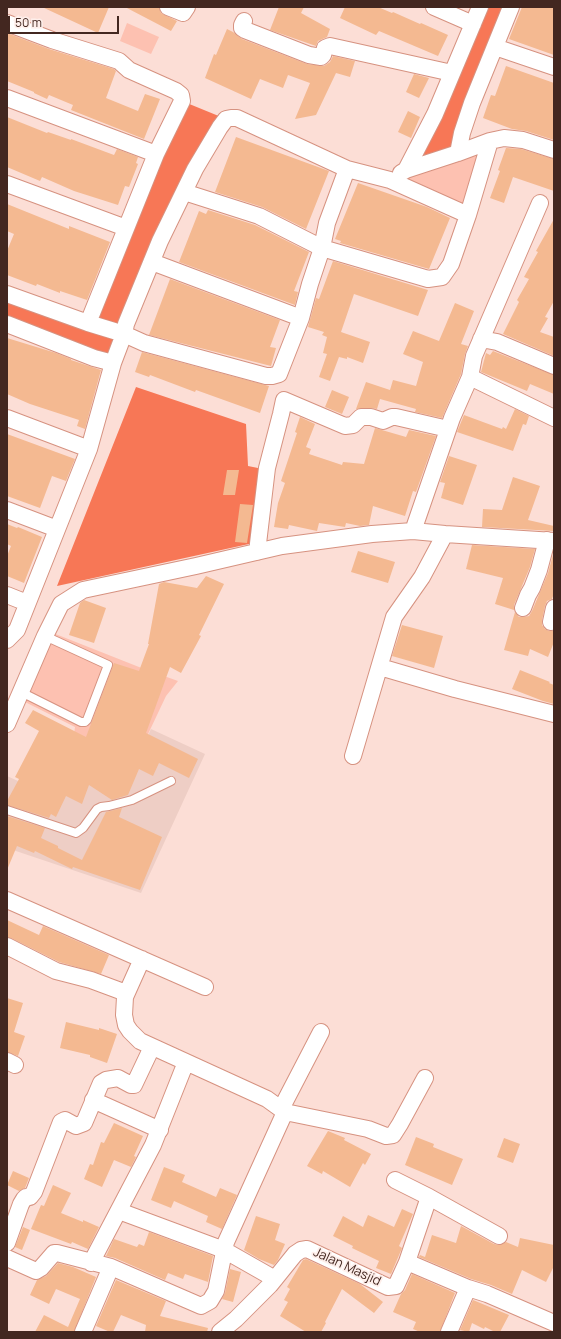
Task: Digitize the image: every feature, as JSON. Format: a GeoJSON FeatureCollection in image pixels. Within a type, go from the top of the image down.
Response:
{"type":"FeatureCollection","features":[{"type":"Feature","properties":{"kind":"street"},"geometry":{"type":"LineString","coordinates":[[168,7],[183,13],[187,7]]}},
{"type":"Feature","properties":{"kind":"street"},"geometry":{"type":"LineString","coordinates":[[434,7],[473,24]]}},
{"type":"Feature","properties":{"kind":"street"},"geometry":{"type":"LineString","coordinates":[[406,170],[435,114],[480,7]]}},
{"type":"Feature","properties":{"kind":"street"},"geometry":{"type":"LineString","coordinates":[[458,153],[462,133],[511,7]]}},
{"type":"Feature","properties":{"kind":"street"},"geometry":{"type":"LineString","coordinates":[[244,21],[242,28],[245,30],[309,55],[321,57],[327,46],[330,46],[452,73]]}},
{"type":"Feature","properties":{"kind":"street"},"geometry":{"type":"LineString","coordinates":[[7,23],[52,40],[119,62],[129,70],[176,91],[180,95],[182,101],[156,154],[88,323]]}},
{"type":"Feature","properties":{"kind":"street"},"geometry":{"type":"LineString","coordinates":[[495,47],[554,67]]}},
{"type":"Feature","properties":{"kind":"street"},"geometry":{"type":"LineString","coordinates":[[7,98],[156,154]]}},
{"type":"Feature","properties":{"kind":"street"},"geometry":{"type":"LineString","coordinates":[[7,640],[17,630],[89,448],[113,363],[124,334],[126,324],[160,241],[184,192],[220,127],[226,119],[237,118],[347,169],[390,180],[468,215]]}},
{"type":"Feature","properties":{"kind":"street"},"geometry":{"type":"LineString","coordinates":[[390,180],[406,170],[490,141],[504,138],[523,140],[554,150]]}},
{"type":"Feature","properties":{"kind":"street"},"geometry":{"type":"LineString","coordinates":[[184,192],[259,216],[322,248],[428,279],[442,277],[451,264],[468,215],[490,141]]}},
{"type":"Feature","properties":{"kind":"street"},"geometry":{"type":"LineString","coordinates":[[7,294],[88,323],[124,334],[144,343],[266,376],[279,374],[283,368],[302,318],[310,284],[322,248],[327,223],[347,169]]}},
{"type":"Feature","properties":{"kind":"street"},"geometry":{"type":"LineString","coordinates":[[7,184],[126,228]]}},
{"type":"Feature","properties":{"kind":"street"},"geometry":{"type":"LineString","coordinates":[[413,530],[448,429],[470,377],[474,356],[540,203]]}},
{"type":"Feature","properties":{"kind":"street"},"geometry":{"type":"LineString","coordinates":[[152,262],[302,318]]}},
{"type":"Feature","properties":{"kind":"street"},"geometry":{"type":"LineString","coordinates":[[7,324],[94,358],[113,363]]}},
{"type":"Feature","properties":{"kind":"street"},"geometry":{"type":"LineString","coordinates":[[481,339],[497,342],[554,366]]}},
{"type":"Feature","properties":{"kind":"street"},"geometry":{"type":"LineString","coordinates":[[470,377],[554,418]]}},
{"type":"Feature","properties":{"kind":"street"},"geometry":{"type":"LineString","coordinates":[[257,552],[267,468],[284,400],[345,426],[353,425],[361,417],[371,417],[383,421],[396,417],[448,429]]}},
{"type":"Feature","properties":{"kind":"street"},"geometry":{"type":"LineString","coordinates":[[7,418],[89,448]]}},
{"type":"Feature","properties":{"kind":"street"},"geometry":{"type":"LineString","coordinates":[[7,510],[57,529]]}},
{"type":"Feature","properties":{"kind":"street"},"geometry":{"type":"LineString","coordinates":[[7,724],[45,636],[61,604],[83,590],[282,546],[372,534],[413,530],[445,534],[551,540],[523,608]]}},
{"type":"Feature","properties":{"kind":"street"},"geometry":{"type":"LineString","coordinates":[[353,756],[394,617],[422,577],[445,534]]}},
{"type":"Feature","properties":{"kind":"street"},"geometry":{"type":"LineString","coordinates":[[7,595],[28,603]]}},
{"type":"Feature","properties":{"kind":"street"},"geometry":{"type":"LineString","coordinates":[[380,667],[455,689],[554,714]]}},
{"type":"Feature","properties":{"kind":"street"},"geometry":{"type":"LineString","coordinates":[[7,900],[204,987]]}},
{"type":"Feature","properties":{"kind":"street"},"geometry":{"type":"LineString","coordinates":[[7,946],[56,971],[91,980],[126,993]]}},
{"type":"Feature","properties":{"kind":"street"},"geometry":{"type":"LineString","coordinates":[[142,959],[125,997],[124,1015],[126,1024],[130,1031],[140,1041],[267,1099],[283,1110],[368,1129],[386,1136],[393,1135],[425,1078]]}},
{"type":"Feature","properties":{"kind":"street"},"geometry":{"type":"LineString","coordinates":[[7,1258],[36,1271],[41,1268],[54,1253],[111,1267],[201,1306],[210,1301],[216,1291],[226,1242],[283,1110],[321,1032]]}},
{"type":"Feature","properties":{"kind":"street"},"geometry":{"type":"LineString","coordinates":[[7,1243],[24,1199],[26,1197],[30,1197],[34,1192],[62,1122],[65,1120],[76,1126],[84,1123],[101,1083],[106,1080],[118,1078],[131,1084],[136,1083],[152,1047]]}},
{"type":"Feature","properties":{"kind":"street"},"geometry":{"type":"LineString","coordinates":[[91,1263],[153,1146],[186,1062]]}},
{"type":"Feature","properties":{"kind":"street"},"geometry":{"type":"LineString","coordinates":[[93,1100],[160,1130]]}},
{"type":"Feature","properties":{"kind":"street"},"geometry":{"type":"LineString","coordinates":[[395,1180],[499,1236]]}},
{"type":"Feature","properties":{"kind":"street"},"geometry":{"type":"LineString","coordinates":[[429,1197],[407,1262],[554,1323]]}},
{"type":"Feature","properties":{"kind":"street"},"geometry":{"type":"LineString","coordinates":[[119,1211],[224,1250],[274,1279]]}},
{"type":"Feature","properties":{"kind":"street","name":"Jalan Masjid"},"geometry":{"type":"LineString","coordinates":[[220,1332],[236,1319],[300,1250],[307,1248],[388,1287],[396,1286],[407,1262]]}},
{"type":"Feature","properties":{"kind":"street"},"geometry":{"type":"LineString","coordinates":[[83,1332],[111,1267]]}},
{"type":"Feature","properties":{"kind":"street"},"geometry":{"type":"LineString","coordinates":[[449,1332],[468,1288]]}},
{"type":"Feature","properties":{"kind":"lane"},"geometry":{"type":"LineString","coordinates":[[21,692],[81,722],[87,720],[108,665],[45,636]]}},
{"type":"Feature","properties":{"kind":"lane"},"geometry":{"type":"LineString","coordinates":[[7,810],[76,833],[83,828],[97,809],[132,800],[171,781]]}},
{"type":"Feature","properties":{"kind":"shaded area"},"geometry":{"type":"Polygon","coordinates":[[[480,7],[511,7],[458,153],[406,170],[480,7]]]}},
{"type":"Feature","properties":{"kind":"shaded area"},"geometry":{"type":"Polygon","coordinates":[[[127,23],[159,37],[151,54],[120,41],[127,23]]]}},
{"type":"Feature","properties":{"kind":"shaded area"},"geometry":{"type":"Polygon","coordinates":[[[182,101],[226,119],[220,127],[113,363],[7,324],[7,294],[88,323],[182,101]]]}},
{"type":"Feature","properties":{"kind":"shaded area"},"geometry":{"type":"Polygon","coordinates":[[[490,141],[468,215],[390,180],[490,141]]]}},
{"type":"Feature","properties":{"kind":"shaded area"},"geometry":{"type":"Polygon","coordinates":[[[136,387],[246,424],[248,466],[273,471],[267,540],[57,586],[136,387]]]}},
{"type":"Feature","properties":{"kind":"shaded area"},"geometry":{"type":"Polygon","coordinates":[[[53,633],[178,681],[166,696],[132,768],[73,742],[75,727],[21,700],[53,633]]]}},
{"type":"Feature","properties":{"kind":"shaded area"},"geometry":{"type":"Polygon","coordinates":[[[151,729],[205,754],[141,893],[7,848],[7,776],[38,790],[132,768],[151,729]]]}},
{"type":"Feature","properties":{"kind":"building"},"geometry":{"type":"Polygon","coordinates":[[[42,7],[109,7],[98,33],[42,7]]]}},
{"type":"Feature","properties":{"kind":"building"},"geometry":{"type":"Polygon","coordinates":[[[125,7],[159,7],[161,13],[177,21],[171,31],[125,7]]]}},
{"type":"Feature","properties":{"kind":"building"},"geometry":{"type":"Polygon","coordinates":[[[279,7],[304,7],[301,13],[330,29],[327,37],[318,41],[316,46],[270,30],[279,7]]]}},
{"type":"Feature","properties":{"kind":"building"},"geometry":{"type":"Polygon","coordinates":[[[345,7],[378,7],[448,35],[438,56],[379,31],[376,35],[340,18],[345,7]]]}},
{"type":"Feature","properties":{"kind":"building"},"geometry":{"type":"Polygon","coordinates":[[[522,7],[554,7],[554,55],[509,39],[522,7]]]}},
{"type":"Feature","properties":{"kind":"building"},"geometry":{"type":"Polygon","coordinates":[[[227,29],[242,39],[307,64],[324,66],[330,62],[333,56],[355,61],[350,77],[336,73],[316,115],[295,119],[310,83],[288,75],[283,88],[260,79],[251,99],[205,78],[214,54],[216,55],[227,29]]]}},
{"type":"Feature","properties":{"kind":"building"},"geometry":{"type":"Polygon","coordinates":[[[7,33],[49,49],[114,69],[116,71],[106,98],[138,111],[145,94],[160,99],[144,139],[71,110],[73,105],[49,95],[47,99],[7,81],[7,33]]]}},
{"type":"Feature","properties":{"kind":"building"},"geometry":{"type":"Polygon","coordinates":[[[506,66],[554,83],[554,140],[526,131],[512,129],[483,118],[491,95],[495,96],[506,66]]]}},
{"type":"Feature","properties":{"kind":"building"},"geometry":{"type":"Polygon","coordinates":[[[414,74],[429,78],[419,98],[406,92],[414,74]]]}},
{"type":"Feature","properties":{"kind":"building"},"geometry":{"type":"Polygon","coordinates":[[[408,111],[420,117],[411,138],[398,132],[408,111]]]}},
{"type":"Feature","properties":{"kind":"building"},"geometry":{"type":"Polygon","coordinates":[[[7,117],[47,133],[48,132],[71,139],[114,155],[117,149],[138,157],[136,163],[138,164],[129,187],[125,186],[118,205],[74,191],[42,177],[40,181],[7,167],[7,117]]]}},
{"type":"Feature","properties":{"kind":"building"},"geometry":{"type":"Polygon","coordinates":[[[236,137],[329,171],[306,229],[262,207],[215,192],[236,137]]]}},
{"type":"Feature","properties":{"kind":"building"},"geometry":{"type":"Polygon","coordinates":[[[506,148],[521,149],[554,159],[554,191],[513,177],[504,203],[490,198],[500,171],[498,170],[506,148]]]}},
{"type":"Feature","properties":{"kind":"building"},"geometry":{"type":"Polygon","coordinates":[[[358,183],[427,207],[450,218],[429,269],[340,243],[341,241],[335,239],[358,183]]]}},
{"type":"Feature","properties":{"kind":"building"},"geometry":{"type":"Polygon","coordinates":[[[7,204],[69,229],[69,226],[110,242],[87,300],[60,291],[60,293],[37,284],[36,286],[7,275],[7,251],[14,234],[7,231],[7,204]]]}},
{"type":"Feature","properties":{"kind":"building"},"geometry":{"type":"Polygon","coordinates":[[[208,210],[255,225],[309,252],[294,291],[298,292],[295,305],[179,262],[199,211],[206,214],[208,210]]]}},
{"type":"Feature","properties":{"kind":"building"},"geometry":{"type":"Polygon","coordinates":[[[554,219],[554,301],[545,317],[548,318],[540,332],[554,337],[554,356],[503,334],[519,302],[517,300],[529,279],[524,277],[538,252],[536,251],[554,219]]]}},
{"type":"Feature","properties":{"kind":"building"},"geometry":{"type":"Polygon","coordinates":[[[333,261],[428,290],[418,316],[354,294],[341,332],[370,342],[363,363],[347,357],[347,359],[339,357],[330,381],[319,377],[327,354],[323,353],[327,337],[322,335],[324,332],[308,327],[316,298],[319,299],[333,261]]]}},
{"type":"Feature","properties":{"kind":"building"},"geometry":{"type":"Polygon","coordinates":[[[170,279],[280,320],[270,347],[276,348],[271,366],[149,335],[170,279]]]}},
{"type":"Feature","properties":{"kind":"building"},"geometry":{"type":"Polygon","coordinates":[[[455,303],[474,311],[461,344],[468,346],[461,374],[442,418],[415,412],[416,409],[380,399],[377,409],[356,409],[366,382],[390,390],[393,380],[416,386],[423,362],[403,354],[413,331],[439,341],[455,303]]]}},
{"type":"Feature","properties":{"kind":"building"},"geometry":{"type":"Polygon","coordinates":[[[7,338],[56,353],[71,360],[101,370],[85,429],[77,426],[79,420],[30,404],[7,394],[7,338]]]}},
{"type":"Feature","properties":{"kind":"building"},"geometry":{"type":"Polygon","coordinates":[[[493,351],[554,375],[554,394],[530,384],[527,391],[481,372],[486,353],[490,355],[493,351]]]}},
{"type":"Feature","properties":{"kind":"building"},"geometry":{"type":"Polygon","coordinates":[[[142,352],[269,386],[260,413],[196,390],[195,392],[150,375],[149,377],[135,372],[142,352]]]}},
{"type":"Feature","properties":{"kind":"building"},"geometry":{"type":"Polygon","coordinates":[[[332,390],[349,397],[342,414],[325,407],[332,390]]]}},
{"type":"Feature","properties":{"kind":"building"},"geometry":{"type":"Polygon","coordinates":[[[515,409],[529,416],[526,425],[523,424],[513,451],[457,432],[464,415],[502,429],[503,427],[506,429],[515,409]]]}},
{"type":"Feature","properties":{"kind":"building"},"geometry":{"type":"Polygon","coordinates":[[[300,417],[315,424],[306,447],[311,449],[309,454],[342,465],[343,462],[364,464],[375,428],[406,437],[409,430],[436,436],[416,492],[413,491],[405,516],[373,506],[369,525],[360,526],[346,523],[345,527],[319,523],[317,531],[289,525],[288,529],[274,527],[278,503],[285,483],[281,481],[297,433],[295,432],[300,417]]]}},
{"type":"Feature","properties":{"kind":"building"},"geometry":{"type":"Polygon","coordinates":[[[7,434],[75,459],[66,481],[52,476],[40,508],[7,496],[7,434]]]}},
{"type":"Feature","properties":{"kind":"building"},"geometry":{"type":"Polygon","coordinates":[[[449,456],[477,465],[463,505],[441,498],[445,483],[440,482],[449,456]]]}},
{"type":"Feature","properties":{"kind":"building"},"geometry":{"type":"Polygon","coordinates":[[[227,470],[239,470],[235,495],[223,495],[227,470]]]}},
{"type":"Feature","properties":{"kind":"building"},"geometry":{"type":"Polygon","coordinates":[[[513,477],[540,486],[528,520],[554,526],[554,531],[482,527],[483,509],[502,510],[513,477]]]}},
{"type":"Feature","properties":{"kind":"building"},"geometry":{"type":"Polygon","coordinates":[[[240,504],[253,505],[247,543],[235,542],[240,504]]]}},
{"type":"Feature","properties":{"kind":"building"},"geometry":{"type":"Polygon","coordinates":[[[7,524],[42,537],[24,583],[7,576],[7,556],[11,546],[7,544],[7,524]]]}},
{"type":"Feature","properties":{"kind":"building"},"geometry":{"type":"Polygon","coordinates":[[[472,545],[535,549],[530,567],[514,605],[514,610],[495,604],[503,578],[466,569],[472,545]]]}},
{"type":"Feature","properties":{"kind":"building"},"geometry":{"type":"Polygon","coordinates":[[[358,551],[395,562],[388,583],[351,572],[358,551]]]}},
{"type":"Feature","properties":{"kind":"building"},"geometry":{"type":"Polygon","coordinates":[[[554,551],[554,593],[552,599],[547,601],[542,620],[542,625],[545,629],[554,631],[554,642],[548,657],[530,649],[528,656],[504,650],[515,612],[519,617],[524,617],[529,616],[532,611],[548,573],[554,551]]]}},
{"type":"Feature","properties":{"kind":"building"},"geometry":{"type":"Polygon","coordinates":[[[206,576],[224,584],[199,635],[201,636],[181,673],[170,667],[146,733],[198,759],[189,778],[159,763],[153,776],[139,769],[128,795],[112,800],[89,785],[82,804],[66,796],[56,817],[51,814],[49,818],[7,805],[7,801],[19,779],[15,777],[39,731],[25,723],[33,710],[86,737],[114,663],[139,671],[149,644],[159,584],[164,582],[197,588],[206,576]]]}},
{"type":"Feature","properties":{"kind":"building"},"geometry":{"type":"Polygon","coordinates":[[[84,600],[106,608],[94,643],[69,635],[80,603],[84,600]]]}},
{"type":"Feature","properties":{"kind":"building"},"geometry":{"type":"Polygon","coordinates":[[[402,625],[443,636],[434,668],[392,656],[402,625]]]}},
{"type":"Feature","properties":{"kind":"building"},"geometry":{"type":"Polygon","coordinates":[[[520,670],[554,685],[554,704],[512,689],[520,670]]]}},
{"type":"Feature","properties":{"kind":"building"},"geometry":{"type":"Polygon","coordinates":[[[122,808],[119,817],[162,837],[140,890],[73,867],[72,869],[35,851],[34,853],[17,846],[7,870],[7,816],[45,828],[41,838],[82,860],[106,812],[122,808]]]}},
{"type":"Feature","properties":{"kind":"building"},"geometry":{"type":"Polygon","coordinates":[[[7,920],[39,935],[43,926],[109,955],[101,974],[59,962],[7,937],[7,920]]]}},
{"type":"Feature","properties":{"kind":"building"},"geometry":{"type":"Polygon","coordinates":[[[7,998],[23,1003],[14,1032],[25,1036],[18,1056],[7,1052],[7,998]]]}},
{"type":"Feature","properties":{"kind":"building"},"geometry":{"type":"Polygon","coordinates":[[[66,1022],[99,1030],[99,1028],[117,1034],[107,1063],[90,1057],[90,1055],[60,1048],[66,1022]]]}},
{"type":"Feature","properties":{"kind":"building"},"geometry":{"type":"Polygon","coordinates":[[[114,1123],[143,1136],[131,1167],[114,1160],[102,1187],[84,1179],[90,1164],[93,1165],[101,1142],[104,1143],[114,1123]]]}},
{"type":"Feature","properties":{"kind":"building"},"geometry":{"type":"Polygon","coordinates":[[[328,1131],[345,1138],[344,1140],[371,1154],[365,1165],[363,1163],[350,1187],[323,1171],[322,1174],[307,1166],[328,1131]]]}},
{"type":"Feature","properties":{"kind":"building"},"geometry":{"type":"Polygon","coordinates":[[[416,1137],[434,1144],[433,1147],[463,1159],[452,1185],[405,1165],[416,1137]]]}},
{"type":"Feature","properties":{"kind":"building"},"geometry":{"type":"Polygon","coordinates":[[[504,1138],[520,1144],[513,1163],[497,1157],[504,1138]]]}},
{"type":"Feature","properties":{"kind":"building"},"geometry":{"type":"Polygon","coordinates":[[[164,1167],[185,1175],[182,1182],[216,1197],[220,1188],[237,1195],[222,1229],[206,1222],[208,1216],[174,1201],[171,1208],[151,1200],[164,1167]]]}},
{"type":"Feature","properties":{"kind":"building"},"geometry":{"type":"Polygon","coordinates":[[[13,1171],[29,1178],[25,1188],[19,1191],[7,1185],[13,1171]]]}},
{"type":"Feature","properties":{"kind":"building"},"geometry":{"type":"Polygon","coordinates":[[[53,1185],[71,1193],[61,1213],[99,1227],[88,1249],[72,1242],[71,1244],[31,1229],[41,1205],[44,1206],[53,1185]]]}},
{"type":"Feature","properties":{"kind":"building"},"geometry":{"type":"Polygon","coordinates":[[[402,1209],[413,1214],[399,1246],[402,1248],[391,1274],[376,1268],[379,1261],[352,1248],[353,1246],[333,1236],[343,1216],[363,1227],[368,1215],[394,1227],[402,1209]]]}},
{"type":"Feature","properties":{"kind":"building"},"geometry":{"type":"Polygon","coordinates":[[[256,1216],[280,1224],[275,1240],[285,1244],[278,1260],[274,1265],[259,1259],[244,1250],[256,1216]]]}},
{"type":"Feature","properties":{"kind":"building"},"geometry":{"type":"Polygon","coordinates":[[[461,1226],[494,1244],[499,1245],[506,1242],[518,1247],[520,1238],[554,1245],[554,1266],[546,1282],[522,1270],[512,1294],[491,1285],[471,1279],[419,1257],[420,1255],[425,1257],[432,1235],[456,1243],[461,1226]]]}},
{"type":"Feature","properties":{"kind":"building"},"geometry":{"type":"Polygon","coordinates":[[[23,1227],[30,1230],[22,1250],[15,1247],[23,1227]]]}},
{"type":"Feature","properties":{"kind":"building"},"geometry":{"type":"Polygon","coordinates":[[[149,1232],[213,1256],[208,1282],[185,1274],[183,1279],[168,1273],[165,1280],[115,1258],[106,1256],[114,1239],[137,1247],[139,1244],[144,1246],[149,1232]]]}},
{"type":"Feature","properties":{"kind":"building"},"geometry":{"type":"Polygon","coordinates":[[[306,1259],[360,1284],[383,1302],[374,1313],[342,1289],[321,1332],[306,1332],[280,1316],[288,1302],[284,1300],[290,1289],[287,1287],[303,1260],[306,1259]]]}},
{"type":"Feature","properties":{"kind":"building"},"geometry":{"type":"Polygon","coordinates":[[[58,1263],[73,1267],[96,1277],[74,1332],[35,1332],[44,1315],[68,1327],[80,1299],[56,1289],[49,1304],[30,1295],[37,1280],[46,1276],[58,1263]]]}},
{"type":"Feature","properties":{"kind":"building"},"geometry":{"type":"Polygon","coordinates":[[[230,1269],[241,1272],[233,1302],[222,1299],[225,1293],[230,1269]]]}},
{"type":"Feature","properties":{"kind":"building"},"geometry":{"type":"Polygon","coordinates":[[[412,1274],[455,1293],[440,1332],[420,1332],[413,1329],[416,1322],[393,1312],[412,1274]]]}},
{"type":"Feature","properties":{"kind":"building"},"geometry":{"type":"Polygon","coordinates":[[[116,1280],[166,1301],[160,1316],[208,1328],[207,1332],[145,1332],[146,1325],[121,1315],[113,1332],[96,1326],[116,1280]]]}},
{"type":"Feature","properties":{"kind":"building"},"geometry":{"type":"Polygon","coordinates":[[[473,1300],[509,1315],[500,1332],[495,1332],[485,1327],[484,1329],[472,1323],[469,1332],[460,1330],[473,1300]]]}}]}
